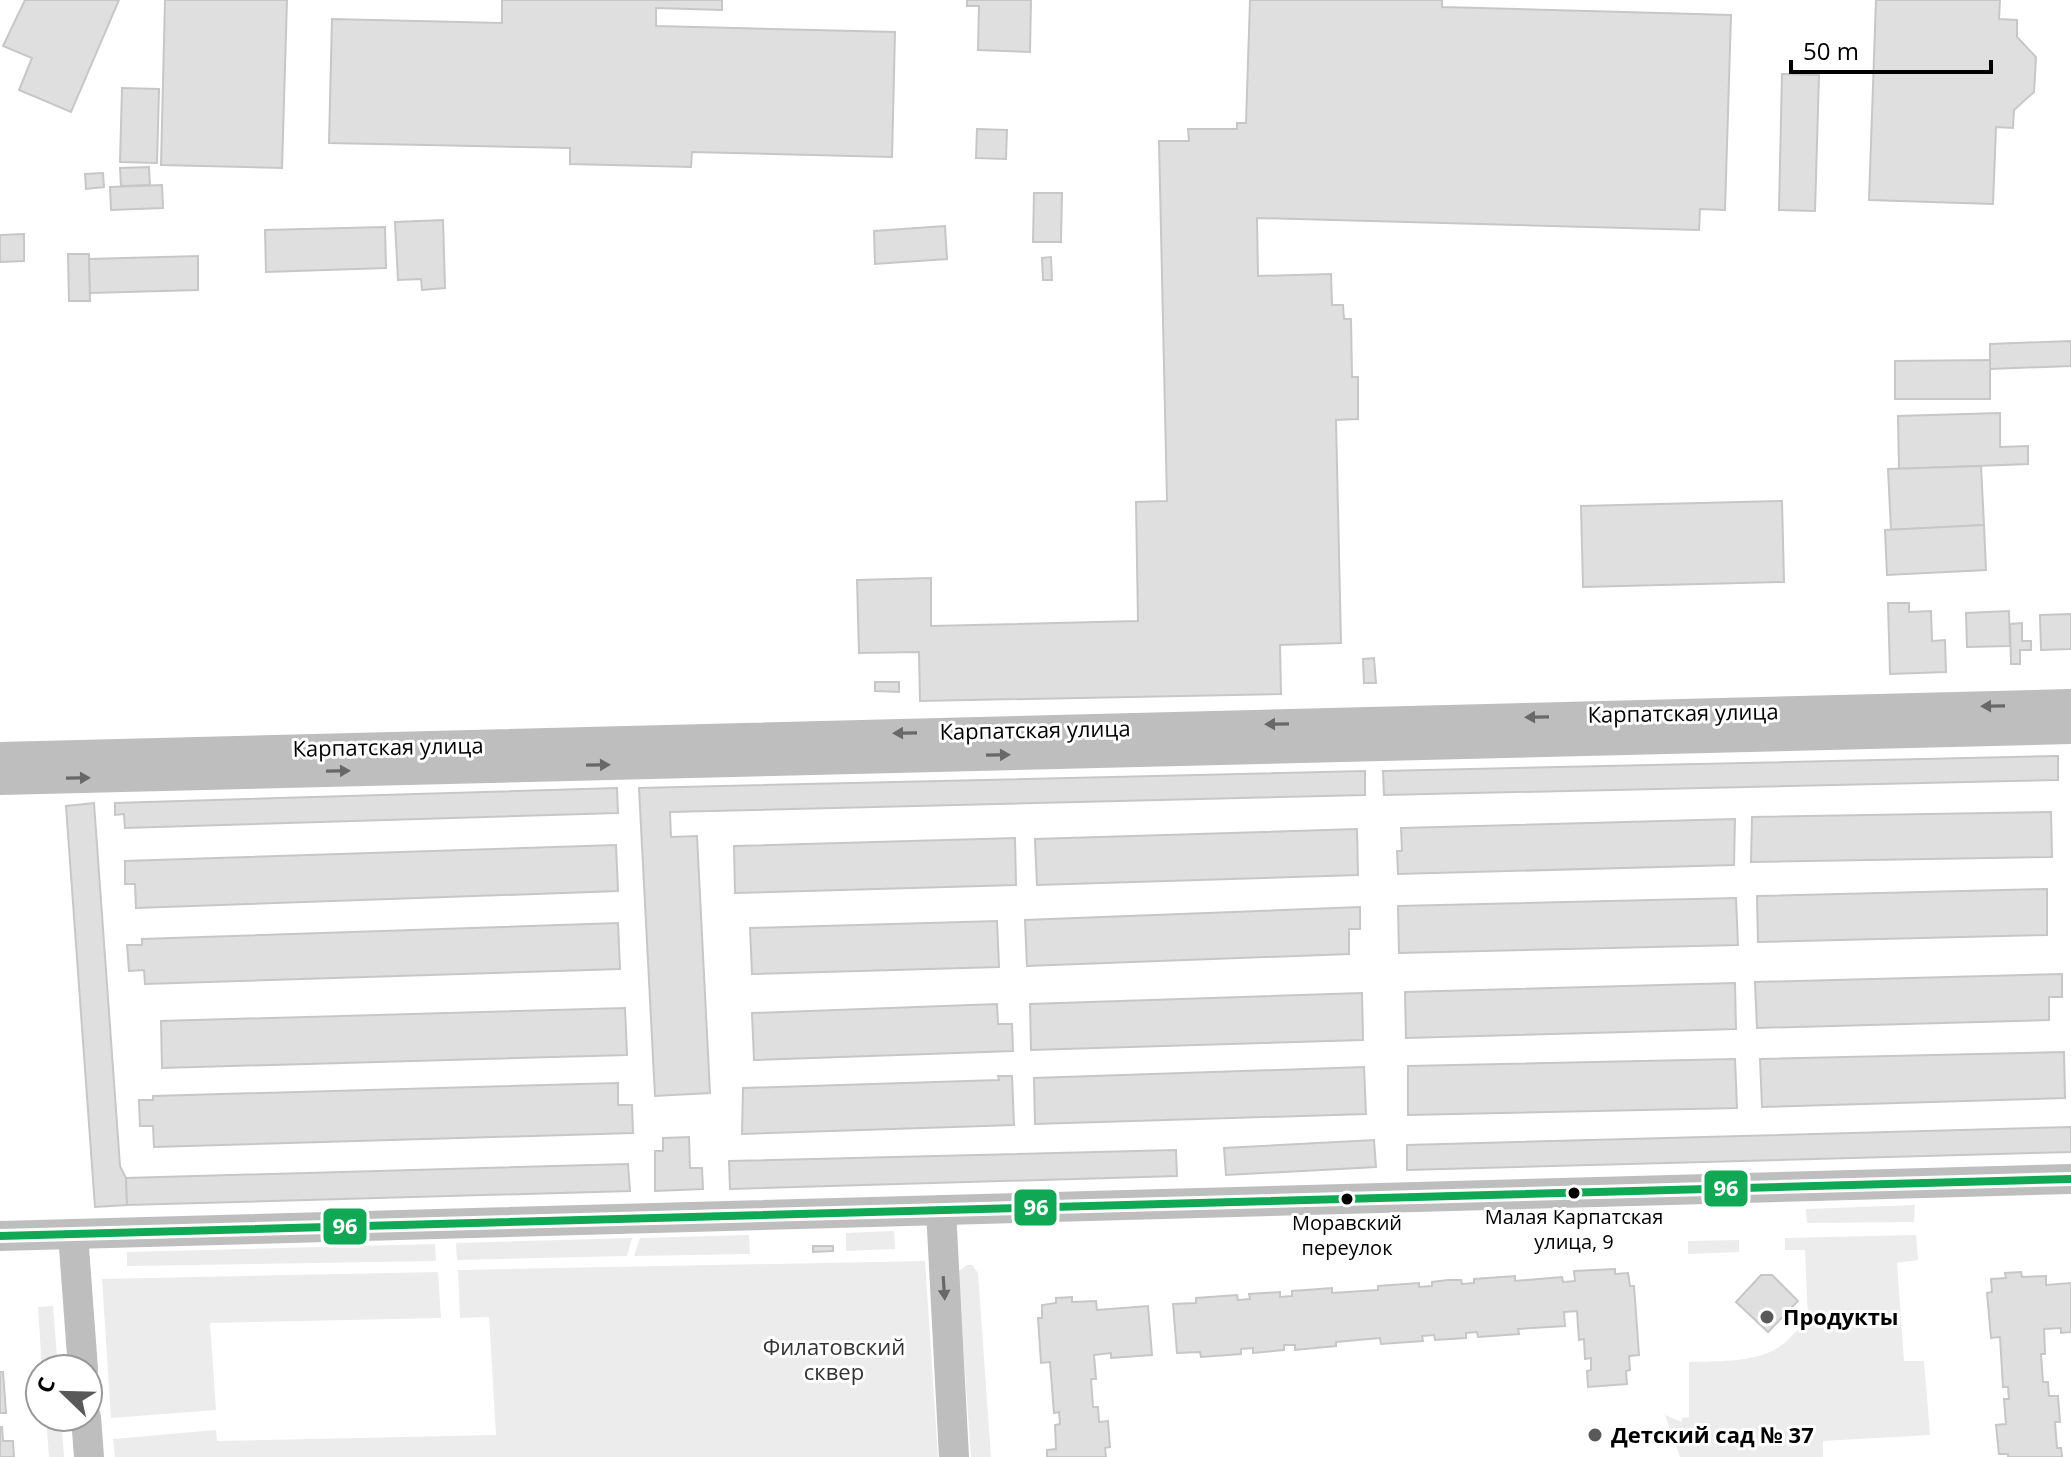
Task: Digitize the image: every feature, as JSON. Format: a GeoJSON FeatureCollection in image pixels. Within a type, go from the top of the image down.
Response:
{"type":"FeatureCollection","features":[{"type":"Feature","properties":{"kind":"street","name":"Карпатская улица"},"geometry":{"type":"LineString","coordinates":[[0,757],[2071,704]]}},
{"type":"Feature","properties":{"kind":"street","name":"Карпатская улица"},"geometry":{"type":"LineString","coordinates":[[0,780],[2071,729]]}},
{"type":"Feature","properties":{"kind":"street"},"geometry":{"type":"LineString","coordinates":[[0,1236],[2071,1179]]}},
{"type":"Feature","properties":{"kind":"street"},"geometry":{"type":"LineString","coordinates":[[941,1210],[954,1457]]}},
{"type":"Feature","properties":{"kind":"street"},"geometry":{"type":"LineString","coordinates":[[73,1234],[82,1353]]}},
{"type":"Feature","properties":{"kind":"street"},"geometry":{"type":"LineString","coordinates":[[87,1433],[89,1457]]}},
{"type":"Feature","properties":{"kind":"green space"},"geometry":{"type":"Polygon","coordinates":[[[1915,1205],[1914,1222],[1807,1223],[1806,1209],[1915,1205]]]}},
{"type":"Feature","properties":{"kind":"green space"},"geometry":{"type":"Polygon","coordinates":[[[894,1231],[895,1249],[846,1251],[846,1233],[894,1231]]]}},
{"type":"Feature","properties":{"kind":"green space"},"geometry":{"type":"Polygon","coordinates":[[[749,1235],[750,1254],[634,1256],[640,1238],[749,1235]]]}},
{"type":"Feature","properties":{"kind":"green space"},"geometry":{"type":"Polygon","coordinates":[[[1916,1235],[1918,1260],[1897,1263],[1904,1361],[1924,1361],[1930,1435],[1823,1441],[1823,1457],[1680,1457],[1665,1415],[1682,1422],[1682,1418],[1689,1417],[1689,1362],[1733,1360],[1766,1354],[1785,1343],[1808,1319],[1805,1250],[1785,1250],[1785,1238],[1916,1235]]]}},
{"type":"Feature","properties":{"kind":"green space"},"geometry":{"type":"Polygon","coordinates":[[[632,1238],[627,1256],[457,1260],[456,1243],[632,1238]]]}},
{"type":"Feature","properties":{"kind":"green space"},"geometry":{"type":"Polygon","coordinates":[[[1739,1240],[1739,1252],[1688,1254],[1688,1241],[1739,1240]]]}},
{"type":"Feature","properties":{"kind":"green space"},"geometry":{"type":"Polygon","coordinates":[[[435,1244],[436,1261],[127,1266],[127,1252],[435,1244]]]}},
{"type":"Feature","properties":{"kind":"green space","name":"Филатовский сквер"},"geometry":{"type":"Polygon","coordinates":[[[925,1261],[938,1457],[115,1457],[113,1439],[216,1430],[217,1441],[496,1435],[489,1317],[460,1318],[458,1270],[925,1261]]]}},
{"type":"Feature","properties":{"kind":"green space"},"geometry":{"type":"Polygon","coordinates":[[[972,1265],[978,1273],[991,1457],[971,1457],[958,1272],[972,1265]]]}},
{"type":"Feature","properties":{"kind":"green space"},"geometry":{"type":"Polygon","coordinates":[[[438,1272],[441,1318],[210,1323],[216,1410],[111,1418],[102,1279],[438,1272]]]}},
{"type":"Feature","properties":{"kind":"green space"},"geometry":{"type":"Polygon","coordinates":[[[53,1306],[57,1353],[41,1353],[38,1307],[53,1306]]]}},
{"type":"Feature","properties":{"kind":"green space"},"geometry":{"type":"Polygon","coordinates":[[[47,1433],[62,1433],[64,1457],[49,1457],[47,1433]]]}},
{"type":"Feature","properties":{"kind":"building"},"geometry":{"type":"Polygon","coordinates":[[[25,0],[119,0],[71,112],[19,90],[32,58],[3,46],[25,0]]]}},
{"type":"Feature","properties":{"kind":"building"},"geometry":{"type":"Polygon","coordinates":[[[165,0],[287,0],[282,168],[161,165],[165,0]]]}},
{"type":"Feature","properties":{"kind":"building"},"geometry":{"type":"Polygon","coordinates":[[[502,0],[722,0],[722,10],[656,8],[656,26],[895,32],[892,157],[692,152],[691,167],[570,164],[570,148],[329,143],[332,19],[502,23],[502,0]]]}},
{"type":"Feature","properties":{"kind":"building"},"geometry":{"type":"Polygon","coordinates":[[[967,0],[1031,0],[1030,52],[978,50],[979,6],[967,6],[967,0]]]}},
{"type":"Feature","properties":{"kind":"building"},"geometry":{"type":"Polygon","coordinates":[[[1250,0],[1442,0],[1442,7],[1731,15],[1725,210],[1700,209],[1699,230],[1257,218],[1258,276],[1331,274],[1332,305],[1343,305],[1344,319],[1351,319],[1352,377],[1358,377],[1358,419],[1336,420],[1341,643],[1280,645],[1281,694],[920,701],[919,652],[859,653],[857,580],[931,578],[931,626],[1138,621],[1136,502],[1167,501],[1159,141],[1189,141],[1188,129],[1237,129],[1237,123],[1246,123],[1250,0]]]}},
{"type":"Feature","properties":{"kind":"building"},"geometry":{"type":"Polygon","coordinates":[[[1876,0],[2000,0],[1999,19],[2017,20],[2017,37],[2036,57],[2034,92],[2014,110],[2013,128],[1996,127],[1993,204],[1869,200],[1876,0]]]}},
{"type":"Feature","properties":{"kind":"building"},"geometry":{"type":"Polygon","coordinates":[[[1782,74],[1819,75],[1815,211],[1779,210],[1782,74]]]}},
{"type":"Feature","properties":{"kind":"building"},"geometry":{"type":"Polygon","coordinates":[[[122,88],[159,89],[157,163],[120,162],[122,88]]]}},
{"type":"Feature","properties":{"kind":"building"},"geometry":{"type":"Polygon","coordinates":[[[977,129],[1007,130],[1006,159],[976,158],[977,129]]]}},
{"type":"Feature","properties":{"kind":"building"},"geometry":{"type":"Polygon","coordinates":[[[149,167],[150,185],[121,186],[120,168],[149,167]]]}},
{"type":"Feature","properties":{"kind":"building"},"geometry":{"type":"Polygon","coordinates":[[[103,173],[104,187],[86,189],[85,174],[103,173]]]}},
{"type":"Feature","properties":{"kind":"building"},"geometry":{"type":"Polygon","coordinates":[[[162,185],[163,208],[111,210],[110,187],[162,185]]]}},
{"type":"Feature","properties":{"kind":"building"},"geometry":{"type":"Polygon","coordinates":[[[1034,193],[1062,193],[1061,242],[1033,242],[1034,193]]]}},
{"type":"Feature","properties":{"kind":"building"},"geometry":{"type":"Polygon","coordinates":[[[443,220],[445,288],[422,290],[421,279],[398,280],[395,222],[443,220]]]}},
{"type":"Feature","properties":{"kind":"building"},"geometry":{"type":"Polygon","coordinates":[[[945,226],[947,259],[875,264],[874,231],[945,226]]]}},
{"type":"Feature","properties":{"kind":"building"},"geometry":{"type":"Polygon","coordinates":[[[385,227],[386,268],[266,272],[265,230],[385,227]]]}},
{"type":"Feature","properties":{"kind":"building"},"geometry":{"type":"Polygon","coordinates":[[[24,234],[24,261],[0,262],[0,235],[24,234]]]}},
{"type":"Feature","properties":{"kind":"building"},"geometry":{"type":"Polygon","coordinates":[[[68,254],[89,254],[90,301],[69,301],[68,254]]]}},
{"type":"Feature","properties":{"kind":"building"},"geometry":{"type":"Polygon","coordinates":[[[198,256],[198,290],[90,293],[89,259],[198,256]]]}},
{"type":"Feature","properties":{"kind":"building"},"geometry":{"type":"Polygon","coordinates":[[[1051,257],[1052,280],[1043,280],[1042,258],[1051,257]]]}},
{"type":"Feature","properties":{"kind":"building"},"geometry":{"type":"Polygon","coordinates":[[[2071,341],[2071,366],[1990,369],[1990,344],[2071,341]]]}},
{"type":"Feature","properties":{"kind":"building"},"geometry":{"type":"Polygon","coordinates":[[[1990,360],[1990,399],[1895,399],[1895,361],[1990,360]]]}},
{"type":"Feature","properties":{"kind":"building"},"geometry":{"type":"Polygon","coordinates":[[[2000,413],[2000,447],[2028,446],[2028,464],[1899,469],[1898,416],[2000,413]]]}},
{"type":"Feature","properties":{"kind":"building"},"geometry":{"type":"Polygon","coordinates":[[[1981,466],[1984,525],[1891,530],[1888,469],[1981,466]]]}},
{"type":"Feature","properties":{"kind":"building"},"geometry":{"type":"Polygon","coordinates":[[[1782,501],[1784,582],[1583,587],[1581,506],[1782,501]]]}},
{"type":"Feature","properties":{"kind":"building"},"geometry":{"type":"Polygon","coordinates":[[[1984,525],[1986,570],[1887,575],[1885,530],[1984,525]]]}},
{"type":"Feature","properties":{"kind":"building"},"geometry":{"type":"Polygon","coordinates":[[[1888,603],[1909,603],[1909,612],[1931,611],[1932,641],[1945,640],[1946,672],[1890,674],[1888,603]]]}},
{"type":"Feature","properties":{"kind":"building"},"geometry":{"type":"Polygon","coordinates":[[[2009,611],[2010,646],[1967,647],[1966,613],[2009,611]]]}},
{"type":"Feature","properties":{"kind":"building"},"geometry":{"type":"Polygon","coordinates":[[[2071,614],[2071,649],[2041,650],[2040,615],[2071,614]]]}},
{"type":"Feature","properties":{"kind":"building"},"geometry":{"type":"Polygon","coordinates":[[[2022,623],[2022,641],[2031,641],[2031,650],[2020,650],[2020,664],[2011,664],[2010,624],[2022,623]]]}},
{"type":"Feature","properties":{"kind":"building"},"geometry":{"type":"Polygon","coordinates":[[[1374,658],[1376,683],[1364,683],[1363,659],[1374,658]]]}},
{"type":"Feature","properties":{"kind":"building"},"geometry":{"type":"Polygon","coordinates":[[[875,682],[899,682],[899,692],[875,691],[875,682]]]}},
{"type":"Feature","properties":{"kind":"building"},"geometry":{"type":"Polygon","coordinates":[[[2058,756],[2058,780],[1384,795],[1383,771],[2058,756]]]}},
{"type":"Feature","properties":{"kind":"building"},"geometry":{"type":"Polygon","coordinates":[[[1365,771],[1365,795],[670,812],[671,837],[697,836],[710,1093],[655,1096],[639,788],[1365,771]]]}},
{"type":"Feature","properties":{"kind":"building"},"geometry":{"type":"Polygon","coordinates":[[[617,788],[618,813],[125,828],[124,814],[115,815],[115,803],[617,788]]]}},
{"type":"Feature","properties":{"kind":"building"},"geometry":{"type":"Polygon","coordinates":[[[94,803],[120,1166],[126,1178],[127,1205],[95,1207],[66,806],[94,803]]]}},
{"type":"Feature","properties":{"kind":"building"},"geometry":{"type":"Polygon","coordinates":[[[2051,812],[2052,857],[1751,862],[1752,817],[2051,812]]]}},
{"type":"Feature","properties":{"kind":"building"},"geometry":{"type":"Polygon","coordinates":[[[1735,819],[1734,865],[1398,874],[1397,851],[1402,851],[1401,828],[1735,819]]]}},
{"type":"Feature","properties":{"kind":"building"},"geometry":{"type":"Polygon","coordinates":[[[1357,829],[1358,875],[1037,885],[1035,839],[1357,829]]]}},
{"type":"Feature","properties":{"kind":"building"},"geometry":{"type":"Polygon","coordinates":[[[1015,838],[1016,885],[735,893],[734,846],[1015,838]]]}},
{"type":"Feature","properties":{"kind":"building"},"geometry":{"type":"Polygon","coordinates":[[[616,845],[618,891],[136,908],[135,884],[125,884],[125,861],[616,845]]]}},
{"type":"Feature","properties":{"kind":"building"},"geometry":{"type":"Polygon","coordinates":[[[2047,889],[2047,935],[1758,942],[1757,896],[2047,889]]]}},
{"type":"Feature","properties":{"kind":"building"},"geometry":{"type":"Polygon","coordinates":[[[1736,898],[1738,945],[1399,953],[1398,906],[1736,898]]]}},
{"type":"Feature","properties":{"kind":"building"},"geometry":{"type":"Polygon","coordinates":[[[1360,907],[1360,929],[1349,929],[1349,954],[1027,966],[1025,920],[1360,907]]]}},
{"type":"Feature","properties":{"kind":"building"},"geometry":{"type":"Polygon","coordinates":[[[997,921],[999,967],[752,974],[750,928],[997,921]]]}},
{"type":"Feature","properties":{"kind":"building"},"geometry":{"type":"Polygon","coordinates":[[[618,923],[620,969],[145,984],[144,970],[129,971],[127,945],[142,945],[142,939],[618,923]]]}},
{"type":"Feature","properties":{"kind":"building"},"geometry":{"type":"Polygon","coordinates":[[[2062,974],[2062,997],[2049,997],[2049,1020],[1757,1028],[1755,982],[2062,974]]]}},
{"type":"Feature","properties":{"kind":"building"},"geometry":{"type":"Polygon","coordinates":[[[1735,983],[1736,1029],[1406,1038],[1405,992],[1735,983]]]}},
{"type":"Feature","properties":{"kind":"building"},"geometry":{"type":"Polygon","coordinates":[[[1362,993],[1363,1040],[1031,1050],[1030,1004],[1362,993]]]}},
{"type":"Feature","properties":{"kind":"building"},"geometry":{"type":"Polygon","coordinates":[[[997,1004],[998,1024],[1012,1024],[1013,1051],[754,1060],[752,1013],[997,1004]]]}},
{"type":"Feature","properties":{"kind":"building"},"geometry":{"type":"Polygon","coordinates":[[[625,1008],[627,1055],[162,1068],[161,1021],[625,1008]]]}},
{"type":"Feature","properties":{"kind":"building"},"geometry":{"type":"Polygon","coordinates":[[[2064,1052],[2065,1098],[1762,1107],[1760,1059],[2064,1052]]]}},
{"type":"Feature","properties":{"kind":"building"},"geometry":{"type":"Polygon","coordinates":[[[1735,1059],[1737,1108],[1408,1115],[1408,1066],[1735,1059]]]}},
{"type":"Feature","properties":{"kind":"building"},"geometry":{"type":"Polygon","coordinates":[[[1364,1067],[1366,1114],[1035,1124],[1034,1078],[1364,1067]]]}},
{"type":"Feature","properties":{"kind":"building"},"geometry":{"type":"Polygon","coordinates":[[[998,1076],[1012,1076],[1014,1125],[742,1134],[743,1088],[999,1080],[998,1076]]]}},
{"type":"Feature","properties":{"kind":"building"},"geometry":{"type":"Polygon","coordinates":[[[618,1083],[618,1105],[632,1105],[633,1133],[154,1147],[153,1126],[140,1126],[139,1100],[153,1100],[153,1096],[618,1083]]]}},
{"type":"Feature","properties":{"kind":"building"},"geometry":{"type":"Polygon","coordinates":[[[2071,1127],[2071,1152],[1407,1170],[1407,1145],[2071,1127]]]}},
{"type":"Feature","properties":{"kind":"building"},"geometry":{"type":"Polygon","coordinates":[[[689,1137],[690,1168],[702,1168],[703,1189],[655,1191],[655,1151],[663,1151],[663,1138],[689,1137]]]}},
{"type":"Feature","properties":{"kind":"building"},"geometry":{"type":"Polygon","coordinates":[[[1374,1140],[1376,1167],[1226,1175],[1224,1148],[1374,1140]]]}},
{"type":"Feature","properties":{"kind":"building"},"geometry":{"type":"Polygon","coordinates":[[[1176,1150],[1177,1176],[730,1189],[729,1161],[1176,1150]]]}},
{"type":"Feature","properties":{"kind":"building"},"geometry":{"type":"Polygon","coordinates":[[[628,1164],[630,1191],[127,1205],[126,1178],[628,1164]]]}},
{"type":"Feature","properties":{"kind":"building"},"geometry":{"type":"Polygon","coordinates":[[[813,1246],[833,1246],[833,1251],[813,1252],[813,1246]]]}},
{"type":"Feature","properties":{"kind":"building"},"geometry":{"type":"Polygon","coordinates":[[[1615,1269],[1615,1274],[1628,1273],[1630,1286],[1634,1286],[1639,1355],[1629,1356],[1627,1384],[1588,1387],[1587,1371],[1591,1370],[1591,1358],[1585,1359],[1584,1339],[1579,1340],[1577,1311],[1564,1312],[1565,1326],[1518,1329],[1519,1334],[1478,1337],[1477,1332],[1466,1333],[1466,1338],[1435,1340],[1434,1335],[1422,1336],[1423,1341],[1381,1344],[1380,1338],[1295,1350],[1295,1345],[1284,1345],[1284,1350],[1253,1353],[1253,1348],[1241,1349],[1241,1354],[1201,1357],[1200,1352],[1177,1353],[1173,1304],[1196,1303],[1196,1298],[1237,1295],[1238,1300],[1250,1299],[1249,1294],[1280,1292],[1280,1297],[1292,1296],[1292,1291],[1332,1288],[1332,1293],[1378,1290],[1378,1286],[1419,1283],[1419,1287],[1432,1286],[1432,1282],[1448,1280],[1461,1280],[1462,1284],[1474,1283],[1474,1279],[1515,1276],[1515,1281],[1562,1277],[1563,1282],[1575,1281],[1574,1271],[1615,1269]]]}},
{"type":"Feature","properties":{"kind":"building"},"geometry":{"type":"Polygon","coordinates":[[[2021,1272],[2022,1277],[2046,1276],[2046,1285],[2071,1283],[2071,1332],[2061,1333],[2061,1328],[2044,1329],[2045,1354],[2041,1354],[2043,1382],[2048,1382],[2049,1396],[2058,1396],[2060,1422],[2055,1422],[2057,1448],[2061,1448],[2062,1457],[2008,1457],[2008,1454],[1999,1454],[1996,1425],[2006,1424],[2004,1399],[2009,1399],[2008,1387],[2003,1387],[2000,1337],[1991,1338],[1987,1293],[1992,1292],[1991,1279],[2006,1278],[2005,1273],[2021,1272]]]}},
{"type":"Feature","properties":{"kind":"building","name":"Продукты"},"geometry":{"type":"Polygon","coordinates":[[[1761,1275],[1772,1275],[1798,1301],[1768,1332],[1736,1302],[1761,1275]]]}},
{"type":"Feature","properties":{"kind":"building"},"geometry":{"type":"Polygon","coordinates":[[[1072,1297],[1072,1302],[1096,1301],[1097,1310],[1148,1306],[1152,1355],[1111,1358],[1111,1353],[1094,1355],[1096,1379],[1091,1379],[1093,1407],[1098,1407],[1099,1422],[1108,1421],[1110,1447],[1105,1448],[1106,1457],[1047,1457],[1047,1450],[1056,1449],[1055,1425],[1060,1424],[1059,1412],[1054,1413],[1050,1362],[1041,1363],[1038,1318],[1042,1318],[1042,1305],[1056,1303],[1056,1298],[1072,1297]]]}},
{"type":"Feature","properties":{"kind":"building"},"geometry":{"type":"Polygon","coordinates":[[[0,1372],[3,1372],[6,1413],[0,1413],[0,1372]]]}},
{"type":"Feature","properties":{"kind":"building"},"geometry":{"type":"Polygon","coordinates":[[[0,1427],[3,1441],[13,1441],[14,1457],[0,1457],[0,1427]]]}},
{"type":"Feature","properties":{"kind":"transit line","name":"96"},"geometry":{"type":"LineString","coordinates":[[0,1236],[2071,1179]]}},
{"type":"Feature","properties":{"kind":"place","name":"Малая Карпатская улица, 9"},"geometry":{"type":"Point","coordinates":[1574,1193]}},
{"type":"Feature","properties":{"kind":"place","name":"Моравский переулок"},"geometry":{"type":"Point","coordinates":[1347,1199]}},
{"type":"Feature","properties":{"kind":"place","name":"Продукты"},"geometry":{"type":"Point","coordinates":[1767,1317]}},
{"type":"Feature","properties":{"kind":"place","name":"Детский сад № 37"},"geometry":{"type":"Point","coordinates":[1595,1435]}}]}
